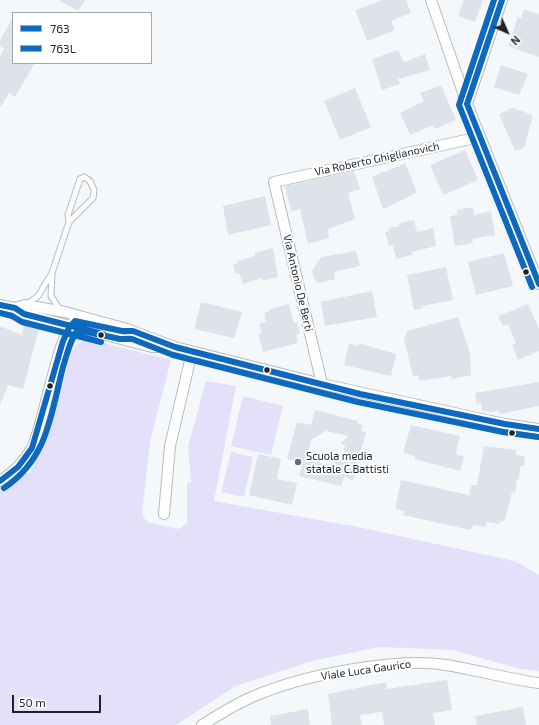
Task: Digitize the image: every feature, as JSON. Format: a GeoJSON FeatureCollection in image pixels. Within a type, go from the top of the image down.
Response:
{"type":"FeatureCollection","features":[{"type":"Feature","properties":{"kind":"street"},"geometry":{"type":"LineString","coordinates":[[431,0],[467,104],[539,284]]}},
{"type":"Feature","properties":{"kind":"street"},"geometry":{"type":"LineString","coordinates":[[467,104],[502,0]]}},
{"type":"Feature","properties":{"kind":"street","name":"Via Roberto Ghiglianovich"},"geometry":{"type":"LineString","coordinates":[[274,182],[480,137]]}},
{"type":"Feature","properties":{"kind":"street","name":"Via Antonio De Berti"},"geometry":{"type":"LineString","coordinates":[[274,182],[322,384]]}},
{"type":"Feature","properties":{"kind":"street"},"geometry":{"type":"LineString","coordinates":[[0,304],[15,308],[24,314],[152,347],[175,348]]}},
{"type":"Feature","properties":{"kind":"street"},"geometry":{"type":"LineString","coordinates":[[15,308],[25,305],[65,312],[133,331],[175,348],[322,384],[482,419],[539,429]]}},
{"type":"Feature","properties":{"kind":"street"},"geometry":{"type":"LineString","coordinates":[[0,481],[14,472],[32,448],[37,436],[57,363],[70,326],[75,321],[122,331],[133,331]]}},
{"type":"Feature","properties":{"kind":"street"},"geometry":{"type":"LineString","coordinates":[[164,514],[170,446],[192,352]]}},
{"type":"Feature","properties":{"kind":"street","name":"Viale Luca Gaurico"},"geometry":{"type":"LineString","coordinates":[[202,725],[236,705],[266,691],[315,677],[378,666],[421,663],[446,664],[539,683]]}},
{"type":"Feature","properties":{"kind":"lane"},"geometry":{"type":"LineString","coordinates":[[25,305],[38,296],[52,273],[69,222],[69,212],[80,179],[84,177],[90,181],[94,190],[93,198],[69,222]]}},
{"type":"Feature","properties":{"kind":"lane"},"geometry":{"type":"LineString","coordinates":[[52,273],[51,296],[57,307],[65,312]]}},
{"type":"Feature","properties":{"kind":"shaded area"},"geometry":{"type":"Polygon","coordinates":[[[88,339],[171,360],[150,442],[142,514],[147,522],[179,529],[187,523],[187,483],[191,482],[188,447],[206,381],[236,386],[214,501],[358,527],[515,561],[539,575],[539,671],[520,669],[453,650],[379,647],[312,661],[236,686],[176,725],[0,725],[0,488],[30,472],[51,428],[71,352],[78,343],[88,339]]]}},
{"type":"Feature","properties":{"kind":"shaded area"},"geometry":{"type":"Polygon","coordinates":[[[243,396],[283,406],[271,455],[231,446],[243,396]]]}},
{"type":"Feature","properties":{"kind":"shaded area"},"geometry":{"type":"Polygon","coordinates":[[[231,452],[253,457],[244,497],[221,492],[231,452]]]}},
{"type":"Feature","properties":{"kind":"building"},"geometry":{"type":"Polygon","coordinates":[[[59,0],[85,0],[78,11],[59,0]]]}},
{"type":"Feature","properties":{"kind":"building"},"geometry":{"type":"Polygon","coordinates":[[[382,0],[406,0],[411,13],[391,21],[395,30],[367,41],[355,10],[382,0]]]}},
{"type":"Feature","properties":{"kind":"building"},"geometry":{"type":"Polygon","coordinates":[[[464,0],[483,0],[475,22],[458,16],[464,0]]]}},
{"type":"Feature","properties":{"kind":"building"},"geometry":{"type":"Polygon","coordinates":[[[524,9],[539,14],[539,57],[508,46],[518,17],[521,18],[524,9]]]}},
{"type":"Feature","properties":{"kind":"building"},"geometry":{"type":"Polygon","coordinates":[[[12,20],[12,64],[34,64],[15,97],[9,93],[0,108],[0,56],[4,49],[0,46],[0,40],[12,20]]]}},
{"type":"Feature","properties":{"kind":"building"},"geometry":{"type":"Polygon","coordinates":[[[398,50],[404,62],[425,54],[430,70],[398,79],[400,84],[382,90],[372,59],[398,50]]]}},
{"type":"Feature","properties":{"kind":"building"},"geometry":{"type":"Polygon","coordinates":[[[501,65],[528,74],[519,95],[494,87],[501,65]]]}},
{"type":"Feature","properties":{"kind":"building"},"geometry":{"type":"Polygon","coordinates":[[[441,85],[456,120],[435,129],[433,125],[410,135],[400,113],[424,101],[420,93],[441,85]]]}},
{"type":"Feature","properties":{"kind":"building"},"geometry":{"type":"Polygon","coordinates":[[[355,88],[371,127],[340,140],[324,101],[355,88]]]}},
{"type":"Feature","properties":{"kind":"building"},"geometry":{"type":"Polygon","coordinates":[[[513,108],[533,115],[524,148],[515,151],[499,114],[513,108]]]}},
{"type":"Feature","properties":{"kind":"building"},"geometry":{"type":"Polygon","coordinates":[[[465,150],[478,180],[443,195],[430,165],[465,150]]]}},
{"type":"Feature","properties":{"kind":"building"},"geometry":{"type":"Polygon","coordinates":[[[405,163],[417,193],[383,209],[372,177],[405,163]]]}},
{"type":"Feature","properties":{"kind":"building"},"geometry":{"type":"Polygon","coordinates":[[[354,171],[360,189],[348,193],[355,219],[328,229],[329,238],[308,244],[300,209],[291,211],[285,186],[354,171]]]}},
{"type":"Feature","properties":{"kind":"building"},"geometry":{"type":"Polygon","coordinates":[[[265,196],[271,225],[228,235],[223,206],[265,196]]]}},
{"type":"Feature","properties":{"kind":"building"},"geometry":{"type":"Polygon","coordinates":[[[473,207],[474,215],[491,211],[495,235],[472,239],[473,243],[455,246],[450,216],[457,215],[457,210],[473,207]]]}},
{"type":"Feature","properties":{"kind":"building"},"geometry":{"type":"Polygon","coordinates":[[[414,220],[417,232],[433,228],[436,246],[412,252],[412,255],[396,259],[393,245],[389,246],[385,232],[390,231],[389,228],[399,226],[399,223],[414,220]]]}},
{"type":"Feature","properties":{"kind":"building"},"geometry":{"type":"Polygon","coordinates":[[[273,248],[278,277],[263,281],[262,278],[243,284],[239,273],[236,274],[233,265],[238,263],[237,261],[255,256],[254,253],[273,248]]]}},
{"type":"Feature","properties":{"kind":"building"},"geometry":{"type":"Polygon","coordinates":[[[356,251],[360,266],[334,272],[335,279],[318,283],[315,280],[312,271],[321,257],[356,251]]]}},
{"type":"Feature","properties":{"kind":"building"},"geometry":{"type":"Polygon","coordinates":[[[504,253],[513,286],[476,295],[468,262],[504,253]]]}},
{"type":"Feature","properties":{"kind":"building"},"geometry":{"type":"Polygon","coordinates":[[[446,267],[453,300],[422,306],[423,308],[414,310],[407,275],[446,267]]]}},
{"type":"Feature","properties":{"kind":"building"},"geometry":{"type":"Polygon","coordinates":[[[372,291],[377,317],[325,326],[321,302],[372,291]]]}},
{"type":"Feature","properties":{"kind":"building"},"geometry":{"type":"Polygon","coordinates":[[[201,302],[242,312],[234,338],[194,329],[201,302]]]}},
{"type":"Feature","properties":{"kind":"building"},"geometry":{"type":"Polygon","coordinates":[[[289,304],[294,323],[297,322],[300,334],[296,335],[298,343],[263,352],[258,334],[262,333],[259,324],[266,322],[264,313],[270,311],[270,309],[289,304]]]}},
{"type":"Feature","properties":{"kind":"building"},"geometry":{"type":"Polygon","coordinates":[[[528,304],[539,329],[539,351],[518,360],[512,345],[516,343],[508,324],[503,326],[498,316],[528,304]]]}},
{"type":"Feature","properties":{"kind":"building"},"geometry":{"type":"Polygon","coordinates":[[[458,317],[470,353],[471,375],[452,379],[451,376],[419,381],[418,375],[413,376],[404,339],[407,331],[458,317]]]}},
{"type":"Feature","properties":{"kind":"building"},"geometry":{"type":"Polygon","coordinates":[[[25,321],[40,325],[23,389],[8,385],[0,405],[0,326],[22,335],[25,321]]]}},
{"type":"Feature","properties":{"kind":"building"},"geometry":{"type":"Polygon","coordinates":[[[358,343],[396,354],[391,376],[344,365],[349,344],[359,346],[358,343]]]}},
{"type":"Feature","properties":{"kind":"building"},"geometry":{"type":"Polygon","coordinates":[[[539,382],[539,406],[500,414],[499,411],[482,411],[481,403],[477,404],[475,393],[539,382]]]}},
{"type":"Feature","properties":{"kind":"building"},"geometry":{"type":"Polygon","coordinates":[[[315,410],[358,421],[357,423],[363,425],[361,431],[366,432],[353,481],[344,476],[341,486],[299,476],[303,462],[287,459],[297,422],[311,425],[315,410]],[[325,431],[311,440],[307,460],[329,465],[342,457],[345,446],[341,443],[349,436],[325,431]]]}},
{"type":"Feature","properties":{"kind":"building"},"geometry":{"type":"Polygon","coordinates":[[[411,425],[460,436],[456,454],[464,457],[460,471],[414,459],[415,456],[403,453],[411,425]]]}},
{"type":"Feature","properties":{"kind":"building"},"geometry":{"type":"Polygon","coordinates":[[[484,446],[516,450],[516,455],[525,456],[524,466],[520,466],[519,480],[517,479],[515,493],[512,492],[505,521],[500,521],[499,524],[487,522],[485,527],[474,525],[470,530],[403,515],[404,511],[395,509],[401,480],[469,495],[471,485],[477,485],[484,446]]]}},
{"type":"Feature","properties":{"kind":"building"},"geometry":{"type":"Polygon","coordinates":[[[258,454],[281,459],[277,479],[297,483],[292,505],[249,495],[258,454]]]}},
{"type":"Feature","properties":{"kind":"building"},"geometry":{"type":"Polygon","coordinates":[[[447,680],[452,710],[433,713],[435,725],[384,725],[382,712],[360,715],[362,725],[332,725],[328,694],[386,682],[387,689],[447,680]]]}},
{"type":"Feature","properties":{"kind":"building"},"geometry":{"type":"Polygon","coordinates":[[[523,707],[526,725],[477,725],[475,716],[523,707]]]}},
{"type":"Feature","properties":{"kind":"building"},"geometry":{"type":"Polygon","coordinates":[[[308,709],[310,725],[271,725],[270,716],[308,709]]]}},
{"type":"Feature","properties":{"kind":"transit line","name":"763L"},"geometry":{"type":"LineString","coordinates":[[494,0],[459,105],[532,287]]}},
{"type":"Feature","properties":{"kind":"transit line","name":"763"},"geometry":{"type":"LineString","coordinates":[[502,0],[467,104],[539,284]]}},
{"type":"Feature","properties":{"kind":"transit line","name":"763"},"geometry":{"type":"LineString","coordinates":[[0,305],[15,308],[24,314],[103,334]]}},
{"type":"Feature","properties":{"kind":"transit line","name":"763L"},"geometry":{"type":"LineString","coordinates":[[0,313],[12,316],[22,322],[101,342]]}},
{"type":"Feature","properties":{"kind":"transit line","name":"763"},"geometry":{"type":"LineString","coordinates":[[0,481],[18,467],[32,448],[63,341],[69,328],[75,321],[122,331],[133,331],[175,347],[360,394],[505,424],[539,429]]}},
{"type":"Feature","properties":{"kind":"transit line","name":"763L"},"geometry":{"type":"LineString","coordinates":[[4,488],[19,476],[39,449],[51,418],[69,347],[78,330],[120,339],[132,339],[173,355],[358,402],[503,432],[538,437]]}},
{"type":"Feature","properties":{"kind":"place","name":"Scuola media statale C.Battisti"},"geometry":{"type":"Point","coordinates":[298,462]}}]}
